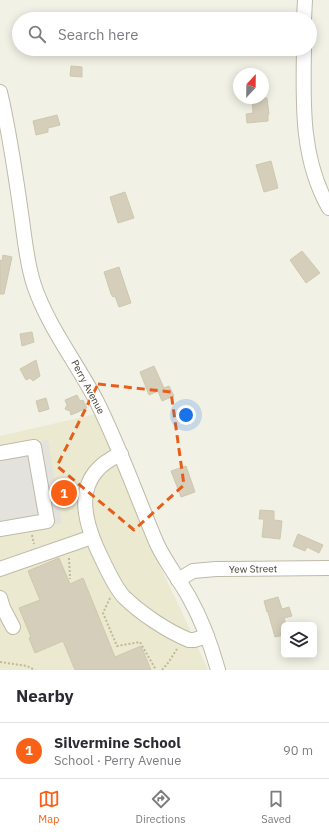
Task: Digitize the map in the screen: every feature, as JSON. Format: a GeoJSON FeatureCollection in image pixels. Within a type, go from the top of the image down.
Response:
{"type":"FeatureCollection","features":[{"type":"Feature","properties":{"kind":"street"},"geometry":{"type":"LineString","coordinates":[[304,12],[305,0]]}},
{"type":"Feature","properties":{"kind":"street"},"geometry":{"type":"LineString","coordinates":[[304,56],[304,112],[306,140],[317,182],[329,208]]}},
{"type":"Feature","properties":{"kind":"street","name":"Perry Avenue"},"geometry":{"type":"LineString","coordinates":[[0,92],[8,128],[28,264],[34,285],[46,314],[83,376],[121,454],[157,544],[190,598],[207,636],[218,670]]}},
{"type":"Feature","properties":{"kind":"street"},"geometry":{"type":"LineString","coordinates":[[0,453],[34,447],[47,521],[0,529]]}},
{"type":"Feature","properties":{"kind":"street"},"geometry":{"type":"LineString","coordinates":[[121,454],[98,467],[92,474],[87,485],[85,497],[85,508],[92,537],[115,586],[137,608],[161,625],[182,637],[189,640],[194,640],[207,636]]}},
{"type":"Feature","properties":{"kind":"street"},"geometry":{"type":"LineString","coordinates":[[0,569],[92,537]]}},
{"type":"Feature","properties":{"kind":"street","name":"Yew Street"},"geometry":{"type":"LineString","coordinates":[[178,580],[193,571],[216,569],[329,568]]}},
{"type":"Feature","properties":{"kind":"street"},"geometry":{"type":"LineString","coordinates":[[0,598],[3,608],[13,627]]}},
{"type":"Feature","properties":{"kind":"path"},"geometry":{"type":"LineString","coordinates":[[69,545],[70,579]]}},
{"type":"Feature","properties":{"kind":"path"},"geometry":{"type":"LineString","coordinates":[[115,586],[103,613],[116,646],[140,642],[156,670]]}},
{"type":"Feature","properties":{"kind":"path"},"geometry":{"type":"LineString","coordinates":[[162,670],[178,647]]}},
{"type":"Feature","properties":{"kind":"path"},"geometry":{"type":"LineString","coordinates":[[0,662],[27,666],[35,670]]}},
{"type":"Feature","properties":{"kind":"highlighted area"},"geometry":{"type":"Polygon","coordinates":[[[98,384],[171,392],[184,485],[134,530],[57,466],[98,384]]]}},
{"type":"Feature","properties":{"kind":"shaded area"},"geometry":{"type":"Polygon","coordinates":[[[96,414],[152,550],[208,670],[0,670],[0,436],[96,414]]]}},
{"type":"Feature","properties":{"kind":"shaded area"},"geometry":{"type":"Polygon","coordinates":[[[48,440],[62,523],[0,536],[0,448],[48,440]]]}},
{"type":"Feature","properties":{"kind":"building"},"geometry":{"type":"Polygon","coordinates":[[[71,66],[82,67],[82,77],[70,76],[71,66]]]}},
{"type":"Feature","properties":{"kind":"building"},"geometry":{"type":"Polygon","coordinates":[[[252,104],[268,104],[268,121],[247,123],[246,114],[253,113],[252,104]]]}},
{"type":"Feature","properties":{"kind":"building"},"geometry":{"type":"Polygon","coordinates":[[[57,115],[60,125],[48,128],[48,132],[36,135],[33,121],[57,115]]]}},
{"type":"Feature","properties":{"kind":"building"},"geometry":{"type":"Polygon","coordinates":[[[271,161],[278,188],[264,192],[256,165],[271,161]]]}},
{"type":"Feature","properties":{"kind":"building"},"geometry":{"type":"Polygon","coordinates":[[[125,192],[134,218],[118,223],[110,197],[125,192]]]}},
{"type":"Feature","properties":{"kind":"building"},"geometry":{"type":"Polygon","coordinates":[[[302,251],[320,273],[306,283],[290,260],[302,251]]]}},
{"type":"Feature","properties":{"kind":"building"},"geometry":{"type":"Polygon","coordinates":[[[3,255],[12,257],[4,294],[0,294],[0,260],[2,261],[3,255]]]}},
{"type":"Feature","properties":{"kind":"building"},"geometry":{"type":"Polygon","coordinates":[[[119,267],[131,303],[119,307],[115,296],[113,297],[111,294],[104,272],[119,267]]]}},
{"type":"Feature","properties":{"kind":"building"},"geometry":{"type":"Polygon","coordinates":[[[32,332],[34,342],[22,346],[20,334],[32,332]]]}},
{"type":"Feature","properties":{"kind":"building"},"geometry":{"type":"Polygon","coordinates":[[[36,360],[40,376],[33,381],[30,378],[26,380],[20,369],[36,360]]]}},
{"type":"Feature","properties":{"kind":"building"},"geometry":{"type":"Polygon","coordinates":[[[154,366],[164,388],[169,386],[174,396],[162,401],[158,391],[149,395],[140,372],[154,366]]]}},
{"type":"Feature","properties":{"kind":"building"},"geometry":{"type":"Polygon","coordinates":[[[77,395],[80,401],[83,400],[87,408],[71,415],[70,411],[65,409],[67,405],[65,400],[77,395]]]}},
{"type":"Feature","properties":{"kind":"building"},"geometry":{"type":"Polygon","coordinates":[[[46,398],[49,409],[39,412],[36,401],[46,398]]]}},
{"type":"Feature","properties":{"kind":"building"},"geometry":{"type":"Polygon","coordinates":[[[186,466],[195,492],[181,497],[171,471],[186,466]]]}},
{"type":"Feature","properties":{"kind":"building"},"geometry":{"type":"Polygon","coordinates":[[[260,510],[274,511],[274,520],[282,521],[280,539],[262,537],[264,519],[259,519],[260,510]]]}},
{"type":"Feature","properties":{"kind":"building"},"geometry":{"type":"Polygon","coordinates":[[[298,534],[323,545],[319,553],[307,547],[305,551],[293,546],[298,534]]]}},
{"type":"Feature","properties":{"kind":"building"},"geometry":{"type":"Polygon","coordinates":[[[59,558],[70,584],[83,578],[115,657],[141,646],[151,670],[75,670],[63,641],[35,653],[29,638],[31,637],[19,608],[40,600],[28,571],[59,558]]]}},
{"type":"Feature","properties":{"kind":"building"},"geometry":{"type":"Polygon","coordinates":[[[278,597],[282,609],[289,607],[292,616],[284,618],[285,622],[281,622],[281,636],[275,637],[264,601],[278,597]]]}},
{"type":"Feature","properties":{"kind":"place","name":"Silvermine School"},"geometry":{"type":"Point","coordinates":[64,493]}}]}
